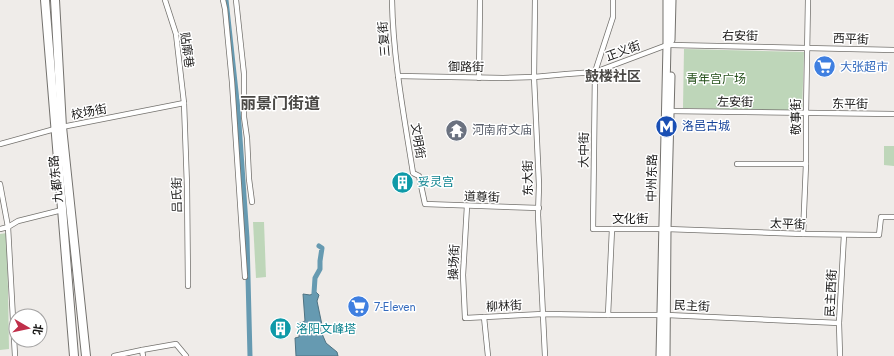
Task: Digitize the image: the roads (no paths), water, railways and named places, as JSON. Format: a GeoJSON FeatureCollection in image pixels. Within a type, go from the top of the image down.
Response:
{"type":"FeatureCollection","features":[{"type":"Feature","properties":{"kind":"highway","name":"九都东路"},"geometry":{"type":"LineString","coordinates":[[45,0],[86,356]]}},
{"type":"Feature","properties":{"kind":"highway","name":"九都东路"},"geometry":{"type":"LineString","coordinates":[[56,0],[62,210],[74,356]]}},
{"type":"Feature","properties":{"kind":"main road","name":"中州东路"},"geometry":{"type":"LineString","coordinates":[[667,0],[669,45]]}},
{"type":"Feature","properties":{"kind":"main road","name":"中州东路"},"geometry":{"type":"LineString","coordinates":[[660,356],[663,315],[667,111],[672,0]]}},
{"type":"Feature","properties":{"kind":"main road","name":"中州东路"},"geometry":{"type":"LineString","coordinates":[[663,315],[666,356]]}},
{"type":"Feature","properties":{"kind":"street","name":"贴廓巷"},"geometry":{"type":"LineString","coordinates":[[165,0],[176,34],[184,103]]}},
{"type":"Feature","properties":{"kind":"street"},"geometry":{"type":"LineString","coordinates":[[223,0],[232,82],[245,277]]}},
{"type":"Feature","properties":{"kind":"street"},"geometry":{"type":"LineString","coordinates":[[236,0],[244,74],[244,117],[247,138],[248,179],[252,202]]}},
{"type":"Feature","properties":{"kind":"street","name":"三复街"},"geometry":{"type":"LineString","coordinates":[[392,0],[392,25],[398,76]]}},
{"type":"Feature","properties":{"kind":"street"},"geometry":{"type":"LineString","coordinates":[[479,78],[480,0]]}},
{"type":"Feature","properties":{"kind":"street","name":"东大街"},"geometry":{"type":"LineString","coordinates":[[536,0],[534,77],[545,356]]}},
{"type":"Feature","properties":{"kind":"street","name":"大中街"},"geometry":{"type":"LineString","coordinates":[[593,229],[595,74],[613,17],[613,0]]}},
{"type":"Feature","properties":{"kind":"street","name":"敬事街"},"geometry":{"type":"LineString","coordinates":[[803,234],[806,164],[808,0]]}},
{"type":"Feature","properties":{"kind":"street","name":"正义街"},"geometry":{"type":"LineString","coordinates":[[534,77],[566,74],[595,74],[669,45]]}},
{"type":"Feature","properties":{"kind":"street","name":"右安街"},"geometry":{"type":"LineString","coordinates":[[669,45],[808,48]]}},
{"type":"Feature","properties":{"kind":"street","name":"西平街"},"geometry":{"type":"LineString","coordinates":[[808,48],[894,50]]}},
{"type":"Feature","properties":{"kind":"street","name":"御路街"},"geometry":{"type":"LineString","coordinates":[[398,76],[479,78],[534,77]]}},
{"type":"Feature","properties":{"kind":"street","name":"文明街"},"geometry":{"type":"LineString","coordinates":[[398,76],[413,174],[419,176],[425,204]]}},
{"type":"Feature","properties":{"kind":"street","name":"校场街"},"geometry":{"type":"LineString","coordinates":[[0,144],[59,128],[184,103]]}},
{"type":"Feature","properties":{"kind":"street","name":"吕氏街"},"geometry":{"type":"LineString","coordinates":[[184,103],[188,286]]}},
{"type":"Feature","properties":{"kind":"street","name":"左安街"},"geometry":{"type":"LineString","coordinates":[[667,111],[806,113]]}},
{"type":"Feature","properties":{"kind":"street","name":"东平街"},"geometry":{"type":"LineString","coordinates":[[806,113],[894,114]]}},
{"type":"Feature","properties":{"kind":"street"},"geometry":{"type":"LineString","coordinates":[[737,164],[806,164]]}},
{"type":"Feature","properties":{"kind":"street"},"geometry":{"type":"LineString","coordinates":[[0,184],[8,228],[15,356]]}},
{"type":"Feature","properties":{"kind":"street","name":"道尊街"},"geometry":{"type":"LineString","coordinates":[[425,204],[539,208]]}},
{"type":"Feature","properties":{"kind":"street","name":"操场街"},"geometry":{"type":"LineString","coordinates":[[465,318],[463,275],[467,206]]}},
{"type":"Feature","properties":{"kind":"street"},"geometry":{"type":"LineString","coordinates":[[0,229],[8,228],[18,221],[62,210]]}},
{"type":"Feature","properties":{"kind":"street","name":"太平街"},"geometry":{"type":"LineString","coordinates":[[664,229],[879,235],[881,217],[894,217]]}},
{"type":"Feature","properties":{"kind":"street","name":"文化街"},"geometry":{"type":"LineString","coordinates":[[593,229],[664,229]]}},
{"type":"Feature","properties":{"kind":"street"},"geometry":{"type":"LineString","coordinates":[[608,315],[612,229]]}},
{"type":"Feature","properties":{"kind":"street","name":"民主西街"},"geometry":{"type":"LineString","coordinates":[[840,354],[839,323],[844,235]]}},
{"type":"Feature","properties":{"kind":"street","name":"柳林街"},"geometry":{"type":"LineString","coordinates":[[465,318],[543,314]]}},
{"type":"Feature","properties":{"kind":"street","name":"民主街"},"geometry":{"type":"LineString","coordinates":[[543,314],[663,315],[839,323]]}},
{"type":"Feature","properties":{"kind":"street"},"geometry":{"type":"LineString","coordinates":[[484,317],[488,356]]}},
{"type":"Feature","properties":{"kind":"street"},"geometry":{"type":"LineString","coordinates":[[114,356],[176,344],[186,356]]}},
{"type":"Feature","properties":{"kind":"street"},"geometry":{"type":"LineString","coordinates":[[142,350],[143,356]]}},
{"type":"Feature","properties":{"kind":"street"},"geometry":{"type":"LineString","coordinates":[[840,354],[844,356]]}},
{"type":"Feature","properties":{"kind":"water"},"geometry":{"type":"Polygon","coordinates":[[[316,292],[319,295],[317,301],[322,325],[320,329],[326,343],[337,352],[338,356],[296,356],[295,338],[299,337],[299,323],[305,321],[303,294],[310,295],[316,292]]]}},
{"type":"Feature","properties":{"kind":"waterway"},"geometry":{"type":"LineString","coordinates":[[226,0],[238,110],[247,238],[250,356]]}},
{"type":"Feature","properties":{"kind":"waterway"},"geometry":{"type":"LineString","coordinates":[[314,293],[315,278],[320,269],[322,248],[319,246]]}},
{"type":"Feature","properties":{"kind":"place","name":"大张超市"},"geometry":{"type":"Point","coordinates":[824,67]}},
{"type":"Feature","properties":{"kind":"place","name":"洛邑古城"},"geometry":{"type":"Point","coordinates":[666,126]}},
{"type":"Feature","properties":{"kind":"place","name":"河南府文庙"},"geometry":{"type":"Point","coordinates":[457,130]}},
{"type":"Feature","properties":{"kind":"place","name":"妥灵宫"},"geometry":{"type":"Point","coordinates":[402,182]}},
{"type":"Feature","properties":{"kind":"place","name":"7-Eleven"},"geometry":{"type":"Point","coordinates":[359,307]}},
{"type":"Feature","properties":{"kind":"place","name":"洛阳文峰塔"},"geometry":{"type":"Point","coordinates":[280,329]}},
{"type":"Feature","properties":{"kind":"district","name":"鼓楼社区"},"geometry":{"type":"Point","coordinates":[613,76]}},
{"type":"Feature","properties":{"kind":"district","name":"丽景门街道"},"geometry":{"type":"Point","coordinates":[280,103]}},
{"type":"Feature","properties":{"kind":"park label","name":"青年宫广场"},"geometry":{"type":"Point","coordinates":[716,79]}}]}
